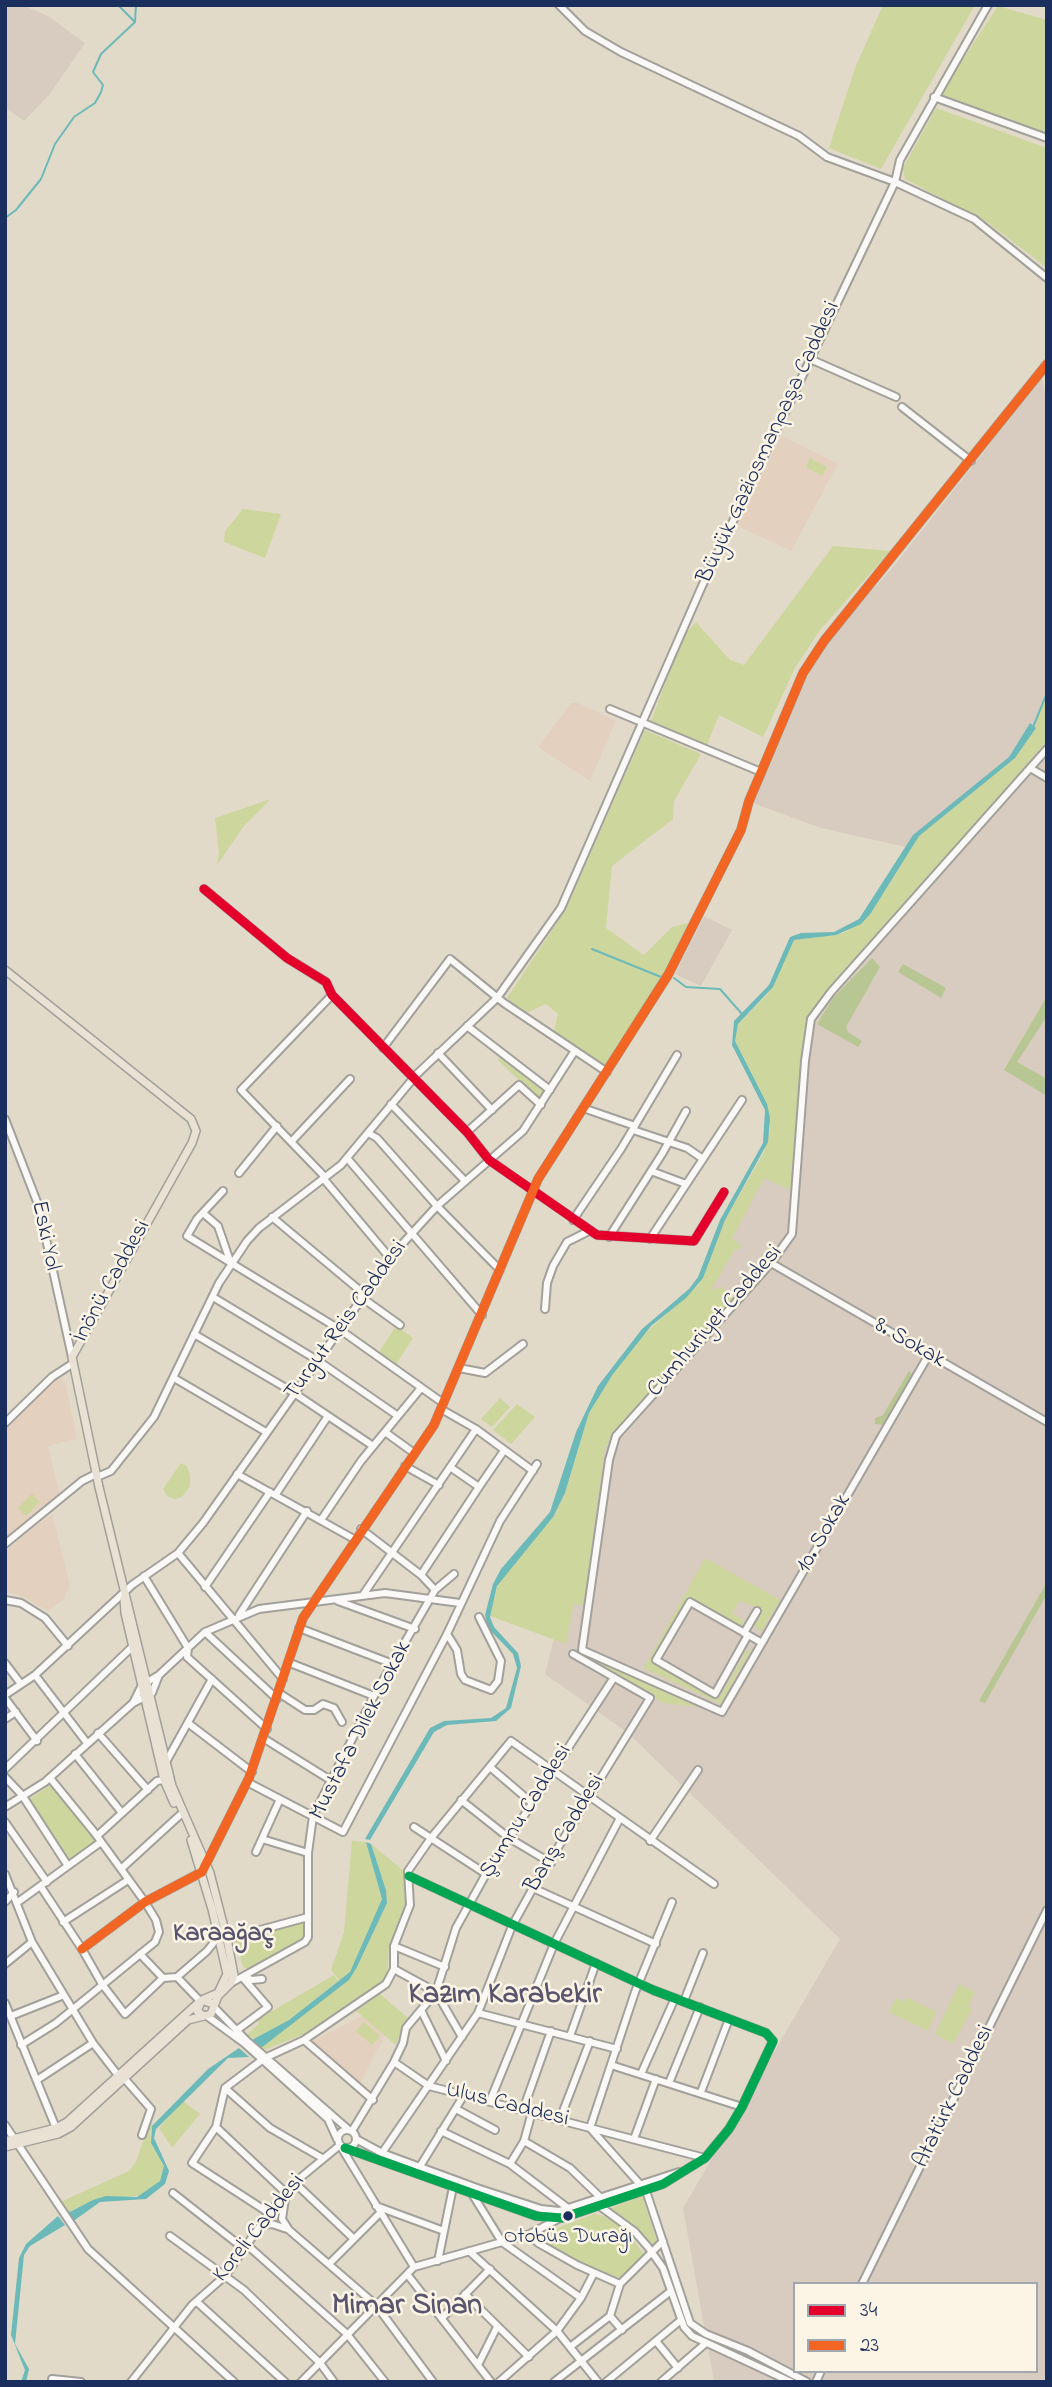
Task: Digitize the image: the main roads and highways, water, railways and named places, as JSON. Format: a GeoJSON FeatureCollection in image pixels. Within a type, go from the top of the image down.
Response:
{"type":"FeatureCollection","features":[{"type":"Feature","properties":{"kind":"main road","name":"İnönü Caddesi"},"geometry":{"type":"LineString","coordinates":[[5,970],[191,1119],[196,1131],[192,1143],[72,1361],[148,1694],[179,1804],[206,1862],[228,1974],[218,1993],[201,2001],[120,2076]]}},
{"type":"Feature","properties":{"kind":"main road","name":"İnönü Caddesi"},"geometry":{"type":"LineString","coordinates":[[125,1594],[125,1613],[132,1647],[145,1682]]}},
{"type":"Feature","properties":{"kind":"main road","name":"İnönü Caddesi"},"geometry":{"type":"LineString","coordinates":[[148,1694],[164,1780],[202,1872],[234,1975],[214,2006]]}},
{"type":"Feature","properties":{"kind":"main road"},"geometry":{"type":"LineString","coordinates":[[5,2147],[67,2122],[188,2020],[205,2016],[214,2006],[201,2001],[197,2011],[205,2016]]}},
{"type":"Feature","properties":{"kind":"main road"},"geometry":{"type":"LineString","coordinates":[[12,2142],[58,2134],[71,2127],[120,2076]]}},
{"type":"Feature","properties":{"kind":"water"},"geometry":{"type":"Polygon","coordinates":[[[1030,723],[1036,728],[1015,758],[919,836],[871,913],[861,924],[836,935],[794,940],[773,987],[738,1024],[735,1041],[767,1104],[770,1118],[768,1142],[725,1220],[703,1278],[686,1298],[651,1326],[613,1374],[589,1413],[565,1493],[553,1517],[497,1586],[490,1617],[494,1627],[518,1653],[521,1666],[511,1708],[496,1721],[447,1725],[434,1732],[370,1840],[365,1839],[430,1728],[444,1721],[491,1718],[506,1708],[517,1668],[513,1654],[488,1628],[485,1615],[493,1584],[501,1569],[550,1512],[576,1432],[598,1386],[642,1329],[689,1289],[698,1277],[720,1220],[763,1143],[765,1110],[732,1045],[734,1021],[769,985],[790,937],[801,933],[834,932],[859,919],[913,835],[1009,757],[1030,723]]]}},
{"type":"Feature","properties":{"kind":"water"},"geometry":{"type":"Polygon","coordinates":[[[366,1842],[371,1844],[386,1890],[387,1903],[357,1967],[349,1980],[261,2048],[252,2040],[289,2020],[350,1972],[382,1899],[366,1842]]]}},
{"type":"Feature","properties":{"kind":"water"},"geometry":{"type":"Polygon","coordinates":[[[239,2048],[249,2057],[228,2058],[156,2129],[154,2138],[169,2171],[165,2184],[146,2199],[100,2202],[72,2222],[66,2214],[93,2200],[106,2196],[137,2197],[160,2181],[164,2166],[151,2143],[152,2126],[208,2069],[239,2048]]]}},
{"type":"Feature","properties":{"kind":"water"},"geometry":{"type":"Polygon","coordinates":[[[58,2216],[65,2225],[30,2246],[24,2255],[15,2344],[29,2369],[26,2382],[21,2382],[25,2370],[11,2335],[19,2258],[26,2244],[58,2216]]]}},
{"type":"Feature","properties":{"kind":"waterway"},"geometry":{"type":"LineString","coordinates":[[118,5],[135,22]]}},
{"type":"Feature","properties":{"kind":"waterway"},"geometry":{"type":"LineString","coordinates":[[5,218],[16,210],[41,179],[55,144],[74,117],[95,103],[103,85],[93,72],[101,54],[135,22],[136,5]]}},
{"type":"Feature","properties":{"kind":"waterway"},"geometry":{"type":"LineString","coordinates":[[1033,727],[1047,693]]}},
{"type":"Feature","properties":{"kind":"waterway"},"geometry":{"type":"LineString","coordinates":[[592,949],[661,977]]}},
{"type":"Feature","properties":{"kind":"waterway"},"geometry":{"type":"LineString","coordinates":[[674,978],[686,987],[720,989],[742,1014]]}},
{"type":"Feature","properties":{"kind":"place","name":"Otobüs Durağı"},"geometry":{"type":"Point","coordinates":[568,2216]}},
{"type":"Feature","properties":{"kind":"district","name":"Karaağaç"},"geometry":{"type":"Point","coordinates":[223,1936]}},
{"type":"Feature","properties":{"kind":"district","name":"Kazım Karabekir"},"geometry":{"type":"Point","coordinates":[505,1997]}},
{"type":"Feature","properties":{"kind":"district","name":"Mimar Sinan"},"geometry":{"type":"Point","coordinates":[407,2308]}}]}
